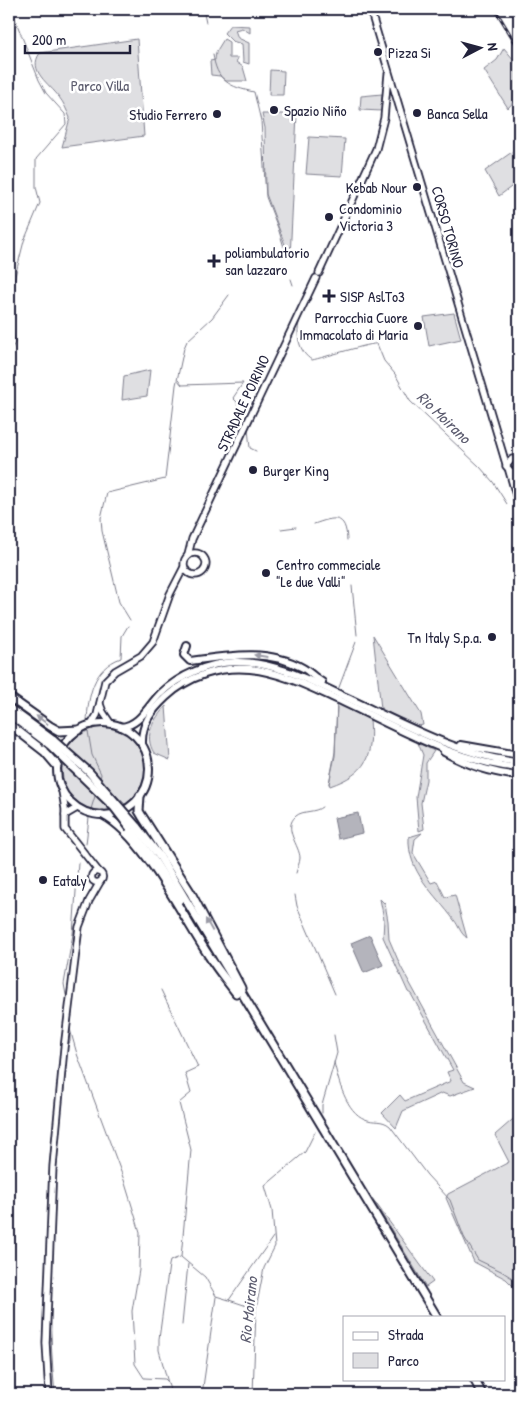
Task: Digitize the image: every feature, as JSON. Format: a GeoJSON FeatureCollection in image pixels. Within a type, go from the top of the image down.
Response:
{"type":"FeatureCollection","features":[{"type":"Feature","properties":{"kind":"highway"},"geometry":{"type":"LineString","coordinates":[[9,697],[50,726],[59,730],[79,730]]}},
{"type":"Feature","properties":{"kind":"highway"},"geometry":{"type":"LineString","coordinates":[[9,708],[89,772],[160,857],[242,999],[431,1316]]}},
{"type":"Feature","properties":{"kind":"highway"},"geometry":{"type":"LineString","coordinates":[[9,714],[52,743]]}},
{"type":"Feature","properties":{"kind":"highway"},"geometry":{"type":"LineString","coordinates":[[9,724],[46,752],[57,766]]}},
{"type":"Feature","properties":{"kind":"highway"},"geometry":{"type":"LineString","coordinates":[[140,796],[139,811],[192,893],[238,980],[242,999]]}},
{"type":"Feature","properties":{"kind":"highway"},"geometry":{"type":"LineString","coordinates":[[103,816],[121,827],[136,844],[210,958],[242,999],[435,1316]]}},
{"type":"Feature","properties":{"kind":"highway"},"geometry":{"type":"LineString","coordinates":[[470,1380],[477,1394]]}},
{"type":"Feature","properties":{"kind":"highway"},"geometry":{"type":"LineString","coordinates":[[475,1380],[482,1394]]}},
{"type":"Feature","properties":{"kind":"main road","name":"CORSO TORINO"},"geometry":{"type":"LineString","coordinates":[[370,9],[503,452],[509,462],[516,460],[516,469]]}},
{"type":"Feature","properties":{"kind":"main road","name":"STRADALE POIRINO"},"geometry":{"type":"LineString","coordinates":[[188,556],[192,539],[373,157],[384,118],[388,72]]}},
{"type":"Feature","properties":{"kind":"main road"},"geometry":{"type":"LineString","coordinates":[[509,462],[516,469],[516,495],[519,506]]}},
{"type":"Feature","properties":{"kind":"main road"},"geometry":{"type":"LineString","coordinates":[[177,583],[190,574],[200,574],[206,567],[205,559],[194,548],[192,539]]}},
{"type":"Feature","properties":{"kind":"main road"},"geometry":{"type":"LineString","coordinates":[[91,725],[97,715],[102,688],[110,676],[148,650],[188,556],[198,553]]}},
{"type":"Feature","properties":{"kind":"main road"},"geometry":{"type":"LineString","coordinates":[[184,567],[190,574]]}},
{"type":"Feature","properties":{"kind":"main road"},"geometry":{"type":"LineString","coordinates":[[187,646],[184,655],[190,660],[241,654],[290,663],[302,667],[332,687],[336,694]]}},
{"type":"Feature","properties":{"kind":"main road"},"geometry":{"type":"LineString","coordinates":[[121,727],[136,722],[159,695],[182,678],[220,664],[243,663],[268,666],[294,674],[481,761],[519,768]]}},
{"type":"Feature","properties":{"kind":"main road"},"geometry":{"type":"LineString","coordinates":[[62,791],[77,808],[103,816],[121,812],[132,805],[140,796],[147,783],[148,760],[142,745],[141,734],[145,722],[163,700],[191,680],[214,671],[243,668],[267,672],[363,704],[436,741],[481,755],[519,762]]}},
{"type":"Feature","properties":{"kind":"main road"},"geometry":{"type":"LineString","coordinates":[[100,701],[102,712],[111,724]]}},
{"type":"Feature","properties":{"kind":"main road"},"geometry":{"type":"LineString","coordinates":[[97,882],[96,873],[85,852],[65,829],[62,791],[57,766],[64,745],[79,730],[91,725],[111,724],[121,727],[133,734],[142,745]]}},
{"type":"Feature","properties":{"kind":"main road"},"geometry":{"type":"LineString","coordinates":[[436,741],[519,755]]}},
{"type":"Feature","properties":{"kind":"main road"},"geometry":{"type":"LineString","coordinates":[[436,741],[460,760],[492,771],[519,776]]}},
{"type":"Feature","properties":{"kind":"main road"},"geometry":{"type":"LineString","coordinates":[[65,815],[77,808]]}},
{"type":"Feature","properties":{"kind":"main road"},"geometry":{"type":"LineString","coordinates":[[49,1394],[46,1343],[55,1142],[79,927],[97,882],[103,876],[96,873]]}},
{"type":"Feature","properties":{"kind":"green space"},"geometry":{"type":"Polygon","coordinates":[[[230,25],[250,26],[250,33],[242,28],[235,30],[238,38],[249,43],[249,64],[243,62],[242,44],[232,41],[224,33],[230,25]]]}},
{"type":"Feature","properties":{"kind":"green space","name":"Parco Villa"},"geometry":{"type":"Polygon","coordinates":[[[137,39],[144,136],[62,147],[70,118],[61,99],[38,71],[36,66],[40,53],[137,39]]]}},
{"type":"Feature","properties":{"kind":"green space"},"geometry":{"type":"Polygon","coordinates":[[[224,39],[229,42],[229,58],[238,58],[236,62],[243,67],[247,81],[226,81],[220,76],[211,75],[210,61],[215,60],[216,52],[224,39]]]}},
{"type":"Feature","properties":{"kind":"green space"},"geometry":{"type":"Polygon","coordinates":[[[504,48],[519,66],[519,96],[508,108],[484,70],[497,60],[504,48]]]}},
{"type":"Feature","properties":{"kind":"green space"},"geometry":{"type":"Polygon","coordinates":[[[270,70],[284,71],[283,95],[269,95],[270,70]]]}},
{"type":"Feature","properties":{"kind":"green space"},"geometry":{"type":"Polygon","coordinates":[[[382,94],[382,111],[360,110],[361,96],[382,94]]]}},
{"type":"Feature","properties":{"kind":"green space"},"geometry":{"type":"Polygon","coordinates":[[[262,114],[297,114],[290,258],[266,194],[265,128],[262,114]]]}},
{"type":"Feature","properties":{"kind":"green space"},"geometry":{"type":"Polygon","coordinates":[[[309,137],[345,139],[342,176],[306,174],[309,137]]]}},
{"type":"Feature","properties":{"kind":"green space"},"geometry":{"type":"Polygon","coordinates":[[[519,147],[519,181],[499,196],[485,171],[519,147]]]}},
{"type":"Feature","properties":{"kind":"green space"},"geometry":{"type":"Polygon","coordinates":[[[454,313],[461,339],[429,346],[424,317],[454,313]]]}},
{"type":"Feature","properties":{"kind":"green space"},"geometry":{"type":"Polygon","coordinates":[[[150,370],[147,396],[122,400],[124,376],[150,370]]]}},
{"type":"Feature","properties":{"kind":"green space"},"geometry":{"type":"Polygon","coordinates":[[[373,635],[421,714],[423,725],[418,726],[381,709],[373,635]]]}},
{"type":"Feature","properties":{"kind":"green space"},"geometry":{"type":"Polygon","coordinates":[[[337,703],[370,719],[370,744],[365,762],[360,769],[342,781],[330,786],[335,756],[337,703]]]}},
{"type":"Feature","properties":{"kind":"green space"},"geometry":{"type":"Polygon","coordinates":[[[166,706],[170,760],[154,753],[150,740],[151,728],[166,706]]]}},
{"type":"Feature","properties":{"kind":"green space"},"geometry":{"type":"Polygon","coordinates":[[[98,727],[114,729],[127,735],[137,744],[143,755],[145,767],[143,780],[137,793],[126,805],[67,747],[80,734],[98,727]]]}},
{"type":"Feature","properties":{"kind":"green space"},"geometry":{"type":"Polygon","coordinates":[[[418,743],[434,751],[426,763],[426,780],[421,803],[424,829],[419,831],[416,797],[423,755],[418,743]]]}},
{"type":"Feature","properties":{"kind":"green space"},"geometry":{"type":"Polygon","coordinates":[[[62,760],[112,810],[89,809],[73,799],[64,782],[62,760]]]}},
{"type":"Feature","properties":{"kind":"green space"},"geometry":{"type":"Polygon","coordinates":[[[422,833],[415,839],[413,853],[431,883],[437,881],[445,897],[455,895],[467,938],[417,872],[410,850],[409,837],[422,833]]]}},
{"type":"Feature","properties":{"kind":"green space"},"geometry":{"type":"Polygon","coordinates":[[[380,899],[385,904],[389,939],[401,967],[464,1082],[475,1087],[450,1096],[442,1093],[403,1111],[396,1128],[382,1113],[400,1095],[405,1101],[451,1081],[447,1072],[453,1070],[411,994],[408,992],[383,937],[384,919],[380,899]]]}},
{"type":"Feature","properties":{"kind":"green space"},"geometry":{"type":"Polygon","coordinates":[[[519,1114],[519,1292],[506,1279],[474,1262],[446,1198],[448,1194],[509,1162],[495,1135],[519,1114]]]}},
{"type":"Feature","properties":{"kind":"green space"},"geometry":{"type":"Polygon","coordinates":[[[372,1198],[433,1282],[426,1287],[372,1198]]]}},
{"type":"Feature","properties":{"kind":"shaded area"},"geometry":{"type":"Polygon","coordinates":[[[358,813],[362,833],[338,839],[334,818],[358,813]]]}},
{"type":"Feature","properties":{"kind":"shaded area"},"geometry":{"type":"Polygon","coordinates":[[[370,935],[383,965],[364,973],[351,943],[370,935]]]}},
{"type":"Feature","properties":{"kind":"waterway"},"geometry":{"type":"LineString","coordinates":[[9,300],[24,241],[40,203],[36,187],[36,159],[66,124],[65,114],[46,93],[39,80],[11,9]]}},
{"type":"Feature","properties":{"kind":"waterway"},"geometry":{"type":"LineString","coordinates":[[203,9],[206,23]]}},
{"type":"Feature","properties":{"kind":"waterway","name":"Rio Moirano"},"geometry":{"type":"LineString","coordinates":[[213,54],[217,71],[221,77],[231,85],[254,92],[261,121],[266,197],[287,257]]}},
{"type":"Feature","properties":{"kind":"waterway"},"geometry":{"type":"LineString","coordinates":[[291,279],[293,285]]}},
{"type":"Feature","properties":{"kind":"waterway"},"geometry":{"type":"LineString","coordinates":[[130,620],[119,602],[102,531],[101,518],[107,493],[165,479],[176,385],[184,348],[187,341],[212,318],[229,295]]}},
{"type":"Feature","properties":{"kind":"waterway"},"geometry":{"type":"LineString","coordinates":[[9,305],[15,343],[9,353]]}},
{"type":"Feature","properties":{"kind":"waterway","name":"Rio Moirano"},"geometry":{"type":"LineString","coordinates":[[300,320],[299,342],[304,353],[312,360],[377,344],[384,361],[395,374],[410,401],[480,467],[493,482],[507,504]]}},
{"type":"Feature","properties":{"kind":"waterway","name":"Rio Moirano"},"geometry":{"type":"LineString","coordinates":[[178,380],[182,385],[243,383],[233,398],[237,402],[240,425],[242,426]]}},
{"type":"Feature","properties":{"kind":"waterway","name":"Rio Moirano"},"geometry":{"type":"LineString","coordinates":[[248,429],[250,448],[256,451]]}},
{"type":"Feature","properties":{"kind":"waterway","name":"Rio Moirano"},"geometry":{"type":"LineString","coordinates":[[314,524],[338,519],[344,525],[347,540]]}},
{"type":"Feature","properties":{"kind":"waterway","name":"Rio Moirano"},"geometry":{"type":"LineString","coordinates":[[281,529],[296,527]]}},
{"type":"Feature","properties":{"kind":"waterway","name":"Rio Moirano"},"geometry":{"type":"LineString","coordinates":[[517,532],[519,541]]}},
{"type":"Feature","properties":{"kind":"waterway","name":"Rio Moirano"},"geometry":{"type":"LineString","coordinates":[[352,586],[357,635]]}},
{"type":"Feature","properties":{"kind":"waterway"},"geometry":{"type":"LineString","coordinates":[[87,722],[89,702],[94,684],[104,669],[121,658],[122,636],[128,626]]}},
{"type":"Feature","properties":{"kind":"waterway","name":"Rio Moirano"},"geometry":{"type":"LineString","coordinates":[[338,690],[356,642]]}},
{"type":"Feature","properties":{"kind":"waterway","name":"Rio Moirano"},"geometry":{"type":"LineString","coordinates":[[329,784],[335,752],[337,702]]}},
{"type":"Feature","properties":{"kind":"waterway"},"geometry":{"type":"LineString","coordinates":[[88,731],[92,755],[101,774],[100,780]]}},
{"type":"Feature","properties":{"kind":"waterway"},"geometry":{"type":"LineString","coordinates":[[91,809],[96,793]]}},
{"type":"Feature","properties":{"kind":"waterway","name":"Rio Moirano"},"geometry":{"type":"LineString","coordinates":[[296,873],[300,858],[291,831],[292,821],[299,814],[322,807]]}},
{"type":"Feature","properties":{"kind":"waterway"},"geometry":{"type":"LineString","coordinates":[[86,844],[89,818]]}},
{"type":"Feature","properties":{"kind":"waterway"},"geometry":{"type":"LineString","coordinates":[[66,995],[64,984],[73,934],[78,863]]}},
{"type":"Feature","properties":{"kind":"waterway","name":"Rio Moirano"},"geometry":{"type":"LineString","coordinates":[[295,895],[297,906],[335,994]]}},
{"type":"Feature","properties":{"kind":"waterway"},"geometry":{"type":"LineString","coordinates":[[161,990],[198,1067],[185,1073],[191,1093],[179,1103],[191,1150],[181,1257],[205,1277],[216,1296],[229,1300]]}},
{"type":"Feature","properties":{"kind":"waterway"},"geometry":{"type":"LineString","coordinates":[[72,1013],[70,1029],[77,1054],[124,1180],[140,1232],[139,1270],[132,1311],[135,1364],[144,1378],[165,1379],[168,1382]]}},
{"type":"Feature","properties":{"kind":"waterway"},"geometry":{"type":"LineString","coordinates":[[55,1394],[50,1307],[51,1264],[56,1176],[70,1030]]}},
{"type":"Feature","properties":{"kind":"waterway","name":"Rio Moirano"},"geometry":{"type":"LineString","coordinates":[[322,1113],[322,1105],[337,1053],[334,1035]]}},
{"type":"Feature","properties":{"kind":"waterway"},"geometry":{"type":"LineString","coordinates":[[334,1062],[344,1095],[353,1110],[365,1119],[390,1126],[427,1175],[450,1200],[464,1237],[478,1260],[517,1281],[519,1286]]}},
{"type":"Feature","properties":{"kind":"waterway","name":"Rio Moirano"},"geometry":{"type":"LineString","coordinates":[[253,1394],[256,1309],[264,1268],[275,1246],[272,1210],[265,1186],[305,1152],[315,1132]]}},
{"type":"Feature","properties":{"kind":"waterway"},"geometry":{"type":"LineString","coordinates":[[256,1309],[229,1300],[273,1237]]}},
{"type":"Feature","properties":{"kind":"waterway"},"geometry":{"type":"LineString","coordinates":[[171,1394],[159,1350],[159,1339],[170,1261],[180,1257]]}},
{"type":"Feature","properties":{"kind":"waterway"},"geometry":{"type":"LineString","coordinates":[[182,1325],[188,1264]]}},
{"type":"Feature","properties":{"kind":"waterway"},"geometry":{"type":"LineString","coordinates":[[202,1394],[216,1297]]}},
{"type":"Feature","properties":{"kind":"railway"},"geometry":{"type":"LineString","coordinates":[[495,9],[519,49]]}},
{"type":"Feature","properties":{"kind":"place","name":"Pizza Si"},"geometry":{"type":"Point","coordinates":[378,52]}},
{"type":"Feature","properties":{"kind":"place","name":"Spazio Niño"},"geometry":{"type":"Point","coordinates":[274,110]}},
{"type":"Feature","properties":{"kind":"place","name":"Banca Sella"},"geometry":{"type":"Point","coordinates":[417,113]}},
{"type":"Feature","properties":{"kind":"place","name":"Studio Ferrero"},"geometry":{"type":"Point","coordinates":[217,114]}},
{"type":"Feature","properties":{"kind":"place","name":"Kebab Nour"},"geometry":{"type":"Point","coordinates":[417,187]}},
{"type":"Feature","properties":{"kind":"place","name":"Condominio Victoria 3"},"geometry":{"type":"Point","coordinates":[329,217]}},
{"type":"Feature","properties":{"kind":"place","name":"poliambulatorio san lazzaro"},"geometry":{"type":"Point","coordinates":[214,261]}},
{"type":"Feature","properties":{"kind":"place","name":"SISP AslTo3"},"geometry":{"type":"Point","coordinates":[329,296]}},
{"type":"Feature","properties":{"kind":"place","name":"Parrocchia Cuore Immacolato di Maria"},"geometry":{"type":"Point","coordinates":[418,326]}},
{"type":"Feature","properties":{"kind":"place","name":"Burger King"},"geometry":{"type":"Point","coordinates":[253,470]}},
{"type":"Feature","properties":{"kind":"place","name":"Centro commeciale \"Le due Valli\""},"geometry":{"type":"Point","coordinates":[266,573]}},
{"type":"Feature","properties":{"kind":"place","name":"Tn Italy S.p.a."},"geometry":{"type":"Point","coordinates":[492,637]}},
{"type":"Feature","properties":{"kind":"place","name":"Eataly"},"geometry":{"type":"Point","coordinates":[43,880]}}]}
